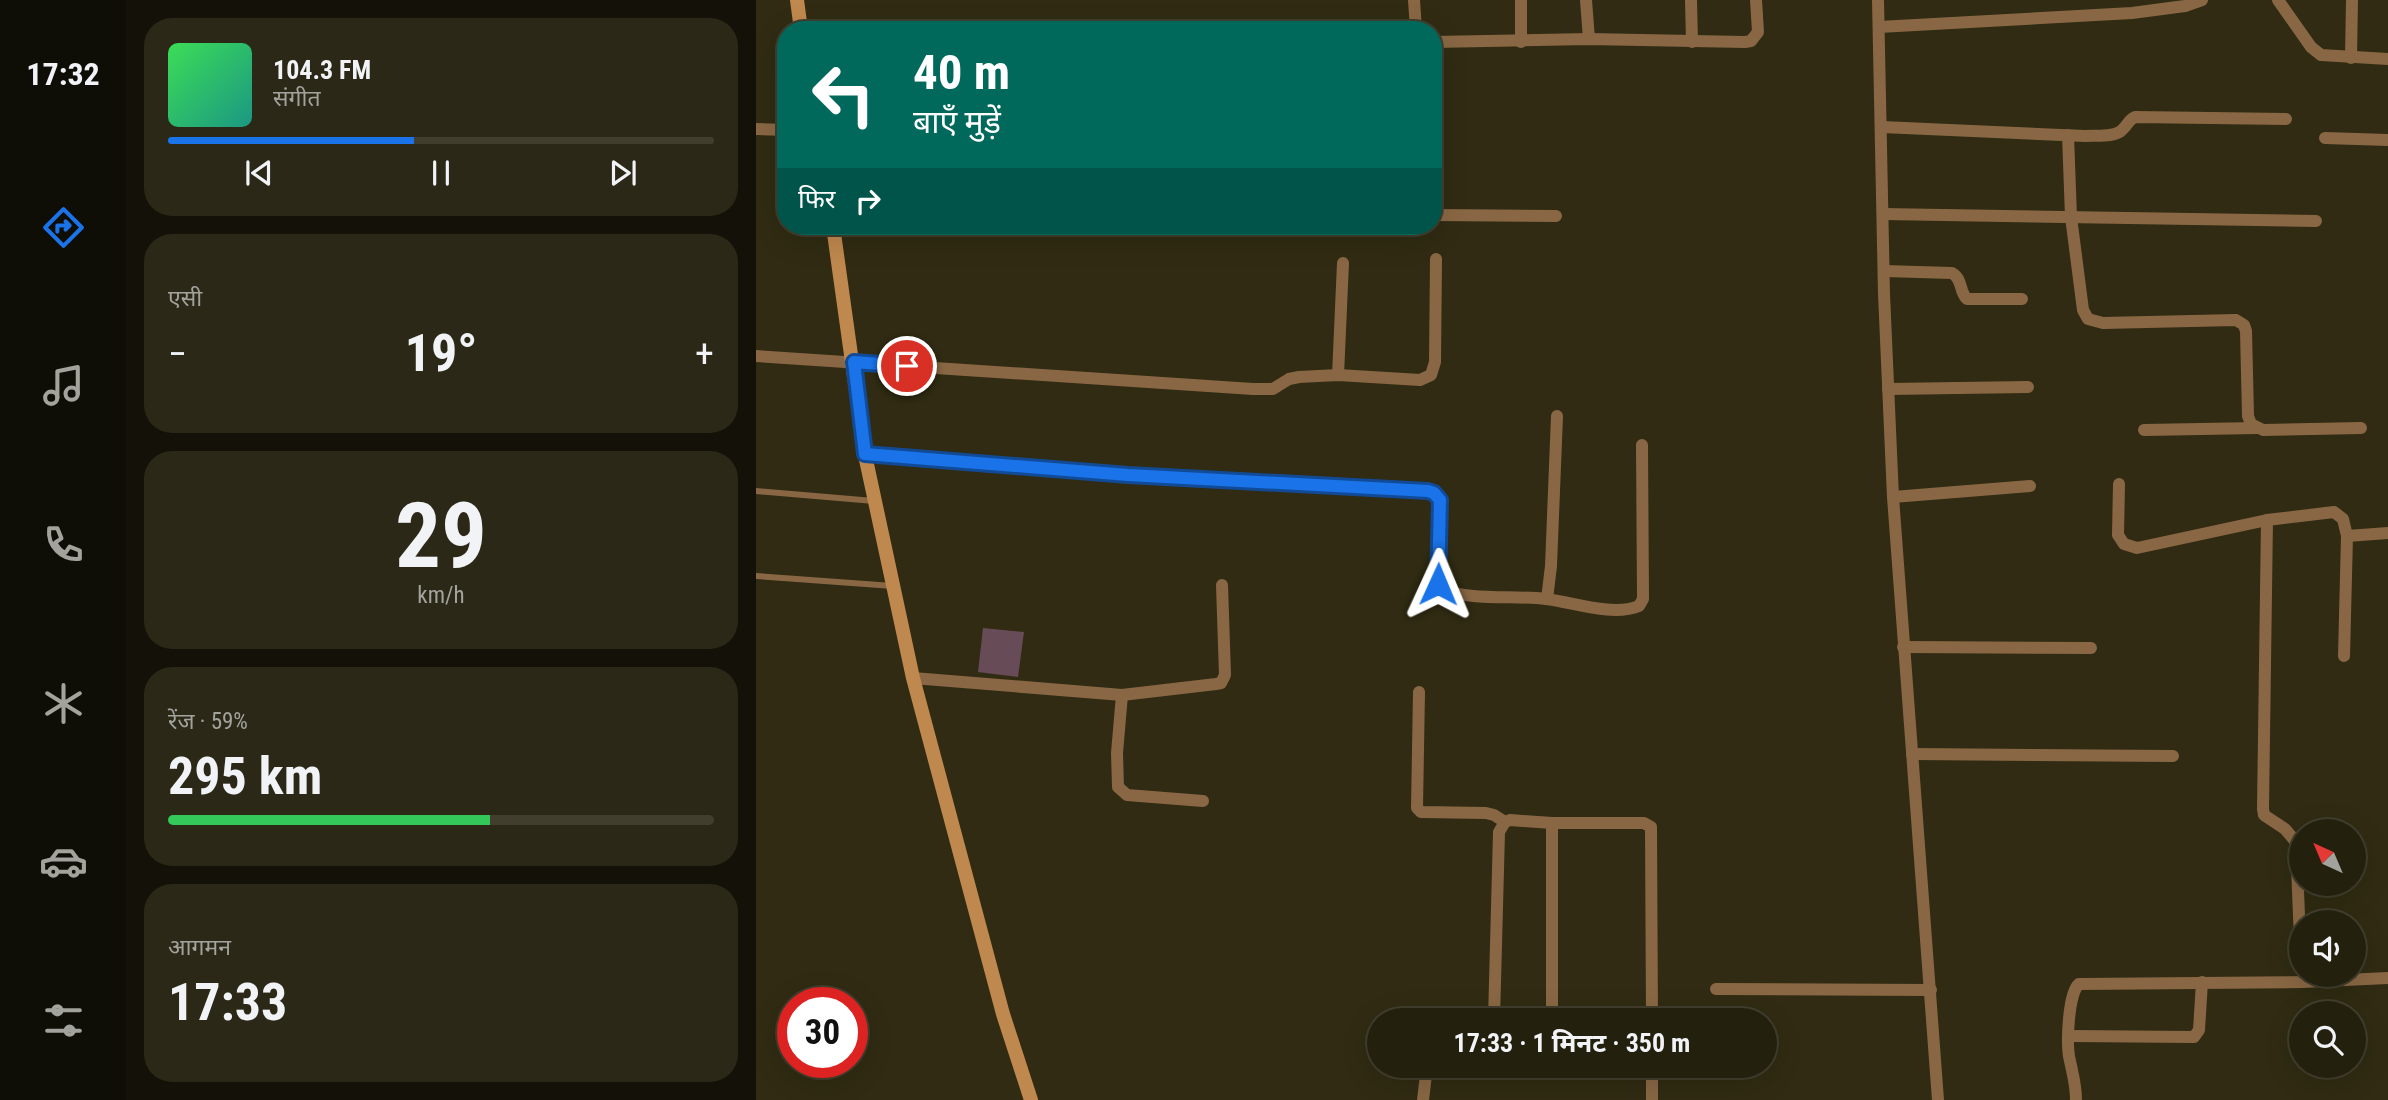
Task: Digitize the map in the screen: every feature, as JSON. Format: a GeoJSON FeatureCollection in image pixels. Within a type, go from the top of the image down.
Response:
{"type":"FeatureCollection","features":[{"type":"Feature","properties":{"kind":"main road"},"geometry":{"type":"LineString","coordinates":[[797,0],[800,21]]}},
{"type":"Feature","properties":{"kind":"main road"},"geometry":{"type":"LineString","coordinates":[[834,235],[865,454],[892,586],[913,678],[1003,1014],[1031,1100]]}},
{"type":"Feature","properties":{"kind":"street"},"geometry":{"type":"LineString","coordinates":[[1415,0],[1416,21]]}},
{"type":"Feature","properties":{"kind":"street"},"geometry":{"type":"LineString","coordinates":[[1521,0],[1521,42]]}},
{"type":"Feature","properties":{"kind":"street"},"geometry":{"type":"LineString","coordinates":[[1586,0],[1589,39]]}},
{"type":"Feature","properties":{"kind":"street"},"geometry":{"type":"LineString","coordinates":[[1691,0],[1692,42]]}},
{"type":"Feature","properties":{"kind":"street"},"geometry":{"type":"LineString","coordinates":[[1442,42],[1589,39],[1751,41],[1758,32],[1756,0]]}},
{"type":"Feature","properties":{"kind":"street"},"geometry":{"type":"LineString","coordinates":[[1878,0],[1884,271],[1893,497],[1938,1100]]}},
{"type":"Feature","properties":{"kind":"street"},"geometry":{"type":"LineString","coordinates":[[1879,27],[2132,13],[2185,6],[2202,0]]}},
{"type":"Feature","properties":{"kind":"street"},"geometry":{"type":"LineString","coordinates":[[2278,0],[2311,47],[2321,55],[2388,59]]}},
{"type":"Feature","properties":{"kind":"street"},"geometry":{"type":"LineString","coordinates":[[2351,58],[2352,0]]}},
{"type":"Feature","properties":{"kind":"street"},"geometry":{"type":"LineString","coordinates":[[1882,127],[2114,135],[2124,129],[2131,118],[2139,117],[2286,119]]}},
{"type":"Feature","properties":{"kind":"street"},"geometry":{"type":"LineString","coordinates":[[756,129],[777,130]]}},
{"type":"Feature","properties":{"kind":"street"},"geometry":{"type":"LineString","coordinates":[[2068,135],[2071,217],[2083,310],[2088,319],[2103,323],[2223,319],[2236,320],[2244,325],[2248,416],[2251,424],[2258,428]]}},
{"type":"Feature","properties":{"kind":"street"},"geometry":{"type":"LineString","coordinates":[[2325,138],[2388,141]]}},
{"type":"Feature","properties":{"kind":"street"},"geometry":{"type":"LineString","coordinates":[[1883,214],[2316,221]]}},
{"type":"Feature","properties":{"kind":"street"},"geometry":{"type":"LineString","coordinates":[[1442,215],[1556,216]]}},
{"type":"Feature","properties":{"kind":"street"},"geometry":{"type":"LineString","coordinates":[[756,356],[1266,389],[1278,388],[1295,377],[1338,375],[1420,380],[1432,375],[1435,362],[1436,259]]}},
{"type":"Feature","properties":{"kind":"street"},"geometry":{"type":"LineString","coordinates":[[1338,375],[1343,263]]}},
{"type":"Feature","properties":{"kind":"street"},"geometry":{"type":"LineString","coordinates":[[1884,271],[1952,273],[1959,279],[1968,299],[2022,299]]}},
{"type":"Feature","properties":{"kind":"street"},"geometry":{"type":"LineString","coordinates":[[1888,389],[2028,387]]}},
{"type":"Feature","properties":{"kind":"street"},"geometry":{"type":"LineString","coordinates":[[1546,599],[1557,416]]}},
{"type":"Feature","properties":{"kind":"street"},"geometry":{"type":"LineString","coordinates":[[2144,430],[2361,428]]}},
{"type":"Feature","properties":{"kind":"street"},"geometry":{"type":"LineString","coordinates":[[865,454],[1128,475],[1428,491],[1440,500],[1438,584],[1441,589],[1465,594],[1546,599],[1611,609],[1635,608],[1642,603],[1642,445]]}},
{"type":"Feature","properties":{"kind":"street"},"geometry":{"type":"LineString","coordinates":[[2119,484],[2118,535],[2120,540],[2129,546],[2144,547],[2267,520],[2334,512],[2343,519],[2347,536],[2344,656]]}},
{"type":"Feature","properties":{"kind":"street"},"geometry":{"type":"LineString","coordinates":[[1893,497],[2030,486]]}},
{"type":"Feature","properties":{"kind":"street"},"geometry":{"type":"LineString","coordinates":[[2267,520],[2263,809],[2264,815],[2285,829],[2296,842],[2299,910]]}},
{"type":"Feature","properties":{"kind":"street"},"geometry":{"type":"LineString","coordinates":[[2347,536],[2388,533]]}},
{"type":"Feature","properties":{"kind":"street"},"geometry":{"type":"LineString","coordinates":[[913,678],[1122,695],[1221,683],[1225,675],[1222,585]]}},
{"type":"Feature","properties":{"kind":"street"},"geometry":{"type":"LineString","coordinates":[[1903,647],[2091,648]]}},
{"type":"Feature","properties":{"kind":"street"},"geometry":{"type":"LineString","coordinates":[[1419,692],[1417,808],[1421,812],[1494,815],[1504,822],[1644,823],[1652,828],[1652,1008]]}},
{"type":"Feature","properties":{"kind":"street"},"geometry":{"type":"LineString","coordinates":[[1122,695],[1117,753],[1118,787],[1127,795],[1203,801]]}},
{"type":"Feature","properties":{"kind":"street"},"geometry":{"type":"LineString","coordinates":[[1912,754],[2173,756]]}},
{"type":"Feature","properties":{"kind":"street"},"geometry":{"type":"LineString","coordinates":[[1496,1008],[1499,832],[1504,822]]}},
{"type":"Feature","properties":{"kind":"street"},"geometry":{"type":"LineString","coordinates":[[1552,823],[1552,1008]]}},
{"type":"Feature","properties":{"kind":"street"},"geometry":{"type":"LineString","coordinates":[[2366,978],[2388,978]]}},
{"type":"Feature","properties":{"kind":"street"},"geometry":{"type":"LineString","coordinates":[[2076,1100],[2076,1080],[2069,1059],[2072,993],[2075,986],[2083,982],[2289,979]]}},
{"type":"Feature","properties":{"kind":"street"},"geometry":{"type":"LineString","coordinates":[[2070,1036],[2194,1037],[2199,1030],[2202,982]]}},
{"type":"Feature","properties":{"kind":"street"},"geometry":{"type":"LineString","coordinates":[[1716,989],[1931,990]]}},
{"type":"Feature","properties":{"kind":"street"},"geometry":{"type":"LineString","coordinates":[[1423,1100],[1426,1078]]}},
{"type":"Feature","properties":{"kind":"street"},"geometry":{"type":"LineString","coordinates":[[1651,1100],[1652,1078]]}},
{"type":"Feature","properties":{"kind":"lane"},"geometry":{"type":"LineString","coordinates":[[756,491],[874,501]]}},
{"type":"Feature","properties":{"kind":"lane"},"geometry":{"type":"LineString","coordinates":[[756,576],[892,586]]}},
{"type":"Feature","properties":{"kind":"building"},"geometry":{"type":"Polygon","coordinates":[[[983,628],[1024,632],[1018,677],[978,672],[983,628]]]}},
{"type":"Feature","properties":{"kind":"route"},"geometry":{"type":"LineString","coordinates":[[907,366],[854,362],[865,454],[1128,475],[1428,491],[1440,500],[1438,584]]}}]}
